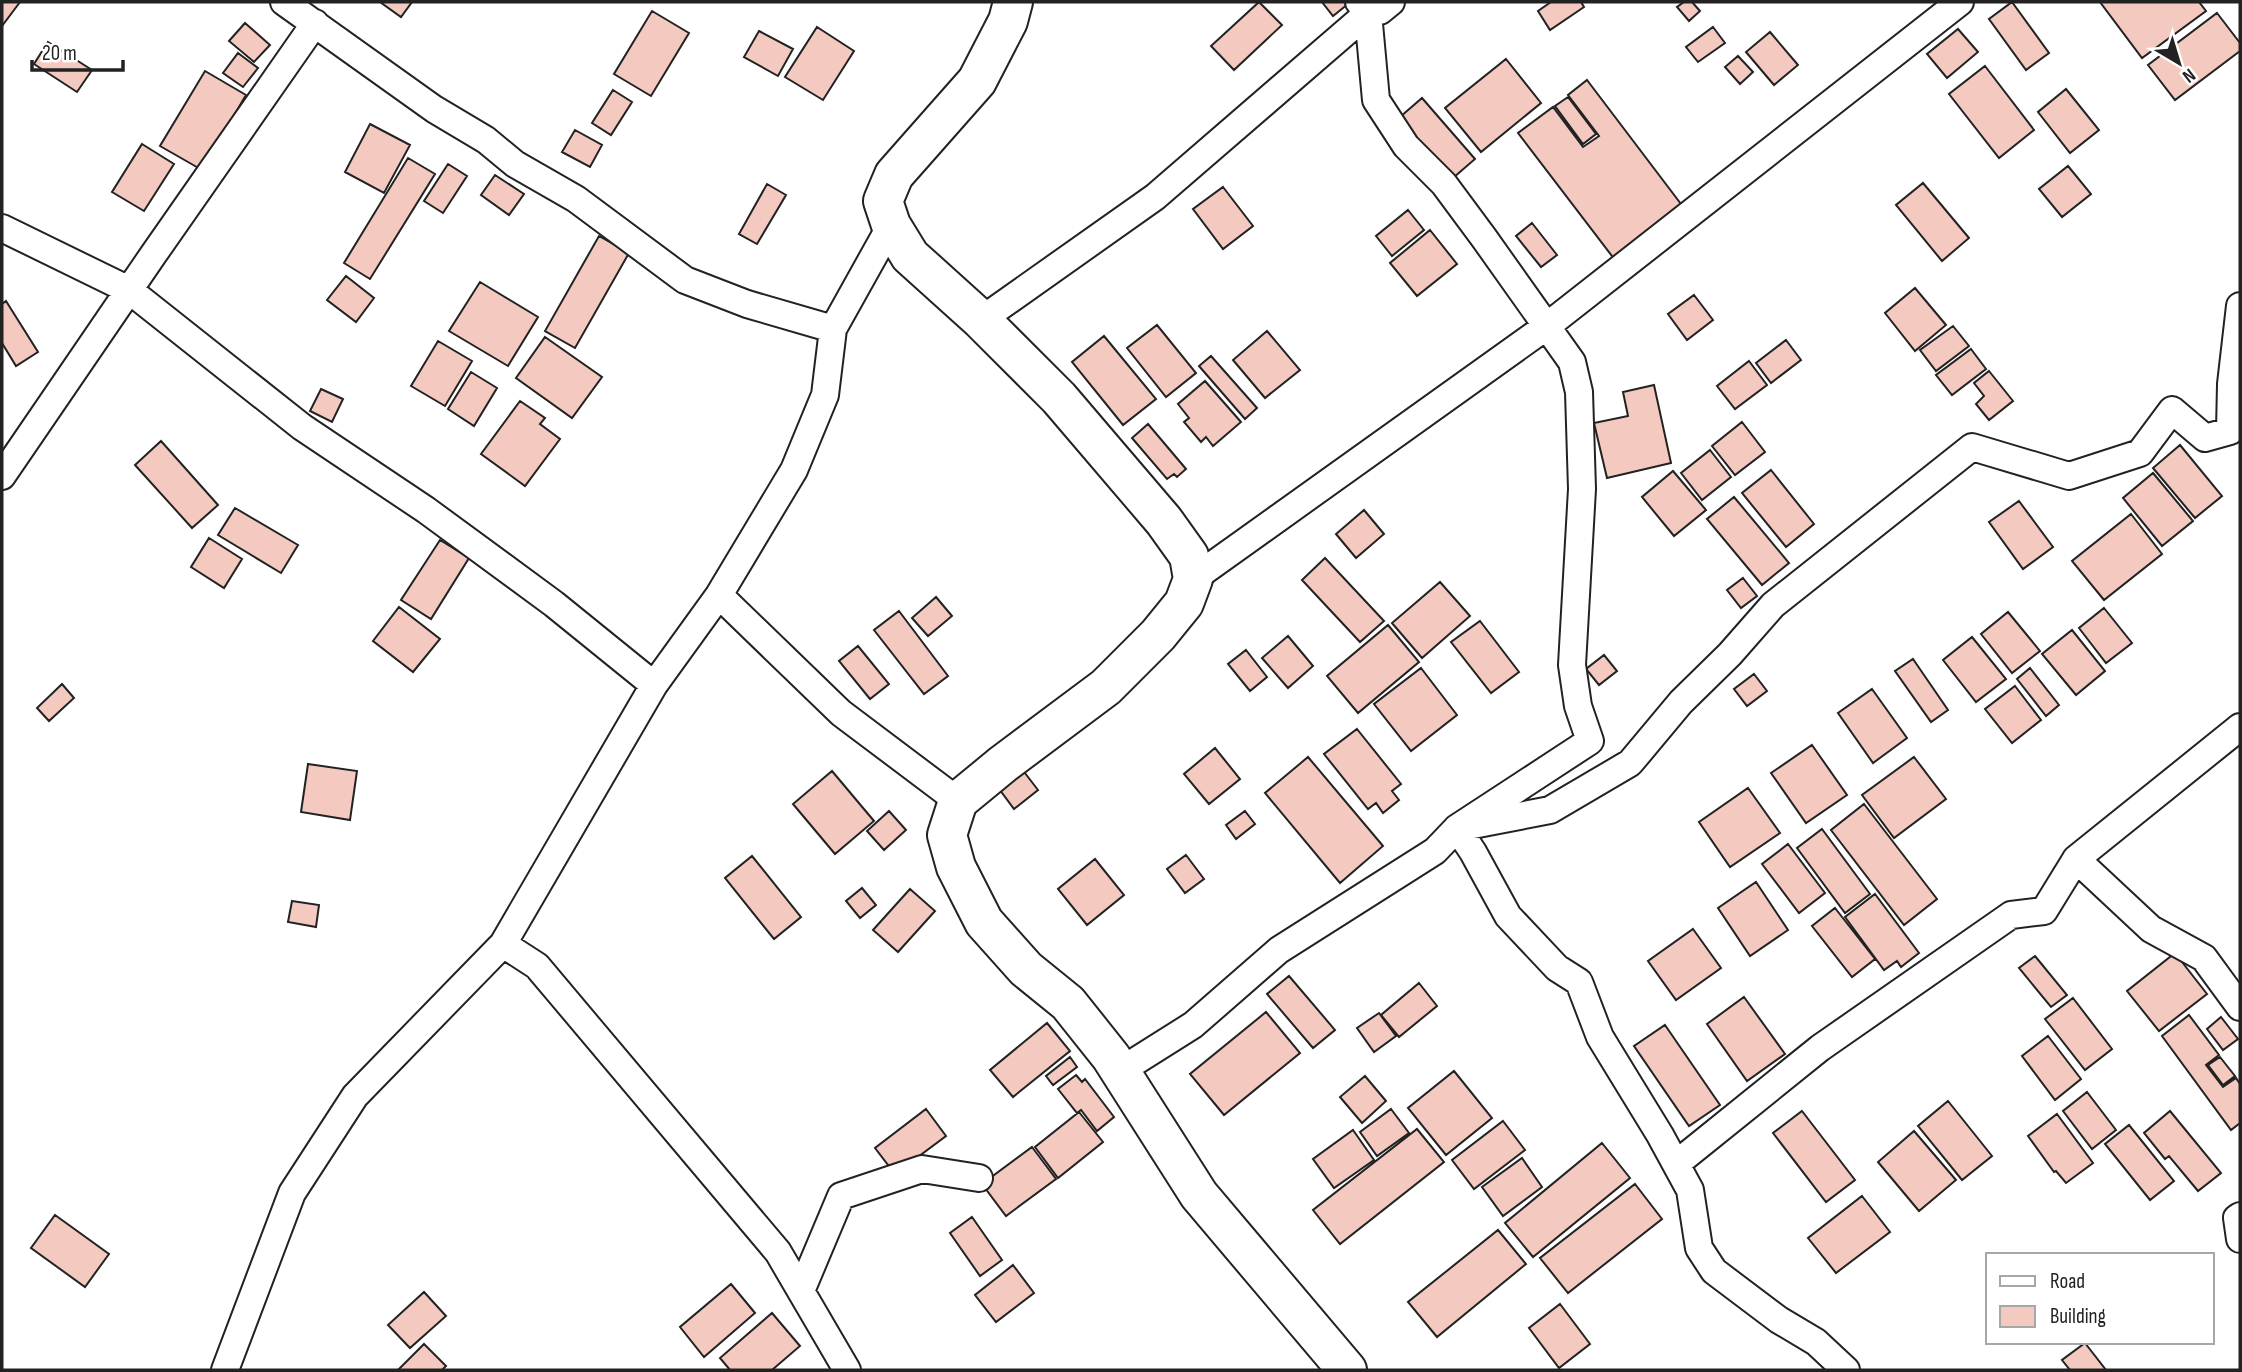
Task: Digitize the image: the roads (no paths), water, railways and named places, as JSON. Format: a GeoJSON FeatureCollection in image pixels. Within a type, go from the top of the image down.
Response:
{"type":"FeatureCollection","features":[{"type":"Feature","properties":{"kind":"street"},"geometry":{"type":"LineString","coordinates":[[284,2],[434,110],[486,140],[515,163],[576,199],[685,280],[747,304],[833,329]]}},
{"type":"Feature","properties":{"kind":"street"},"geometry":{"type":"LineString","coordinates":[[1193,579],[1547,326],[1960,2]]}},
{"type":"Feature","properties":{"kind":"street"},"geometry":{"type":"LineString","coordinates":[[1120,1071],[1193,1025],[1279,950],[1435,851],[1457,828],[1590,741],[1578,706],[1572,665],[1582,489],[1579,392],[1572,362],[1444,184],[1406,146],[1376,100],[1372,5]]}},
{"type":"Feature","properties":{"kind":"street"},"geometry":{"type":"LineString","coordinates":[[981,320],[1155,197],[1372,5]]}},
{"type":"Feature","properties":{"kind":"street"},"geometry":{"type":"LineString","coordinates":[[1003,8],[977,81],[894,175],[883,201],[891,225],[911,256],[981,320],[1059,398],[1164,521],[1189,556],[1193,579],[1184,603],[1158,635],[1106,687],[958,801],[947,835],[957,867],[984,922],[1026,969],[1069,1003],[1120,1071],[1199,1195],[1347,1370]]}},
{"type":"Feature","properties":{"kind":"street"},"geometry":{"type":"LineString","coordinates":[[2,476],[315,23]]}},
{"type":"Feature","properties":{"kind":"street"},"geometry":{"type":"LineString","coordinates":[[225,1370],[292,1193],[355,1096],[503,944],[654,685],[719,595],[794,470],[825,395],[833,329],[891,225]]}},
{"type":"Feature","properties":{"kind":"street"},"geometry":{"type":"LineString","coordinates":[[2,228],[129,290],[302,427],[426,510],[554,604],[654,685]]}},
{"type":"Feature","properties":{"kind":"street"},"geometry":{"type":"LineString","coordinates":[[1457,828],[1550,810],[1630,763],[1681,702],[1730,654],[1773,605],[1972,447],[2069,476],[2140,453],[2172,410],[2205,438],[2230,431],[2231,384],[2237,358],[2240,306]]}},
{"type":"Feature","properties":{"kind":"street"},"geometry":{"type":"LineString","coordinates":[[719,595],[841,713],[958,801]]}},
{"type":"Feature","properties":{"kind":"street"},"geometry":{"type":"LineString","coordinates":[[1676,1164],[1820,1048],[2011,915],[2044,911],[2076,859],[2240,727]]}},
{"type":"Feature","properties":{"kind":"street"},"geometry":{"type":"LineString","coordinates":[[1457,828],[1508,916],[1558,968],[1579,982],[1600,1037],[1690,1190],[1699,1248],[1714,1272],[1779,1320],[1816,1342],[1846,1370]]}},
{"type":"Feature","properties":{"kind":"street"},"geometry":{"type":"LineString","coordinates":[[2076,859],[2151,929],[2204,958],[2240,1007]]}},
{"type":"Feature","properties":{"kind":"street"},"geometry":{"type":"LineString","coordinates":[[503,944],[537,966],[778,1252],[847,1370]]}},
{"type":"Feature","properties":{"kind":"street"},"geometry":{"type":"LineString","coordinates":[[801,1292],[841,1196],[922,1169],[979,1178]]}},
{"type":"Feature","properties":{"kind":"street"},"geometry":{"type":"LineString","coordinates":[[2240,1216],[2237,1218],[2240,1239]]}}]}
